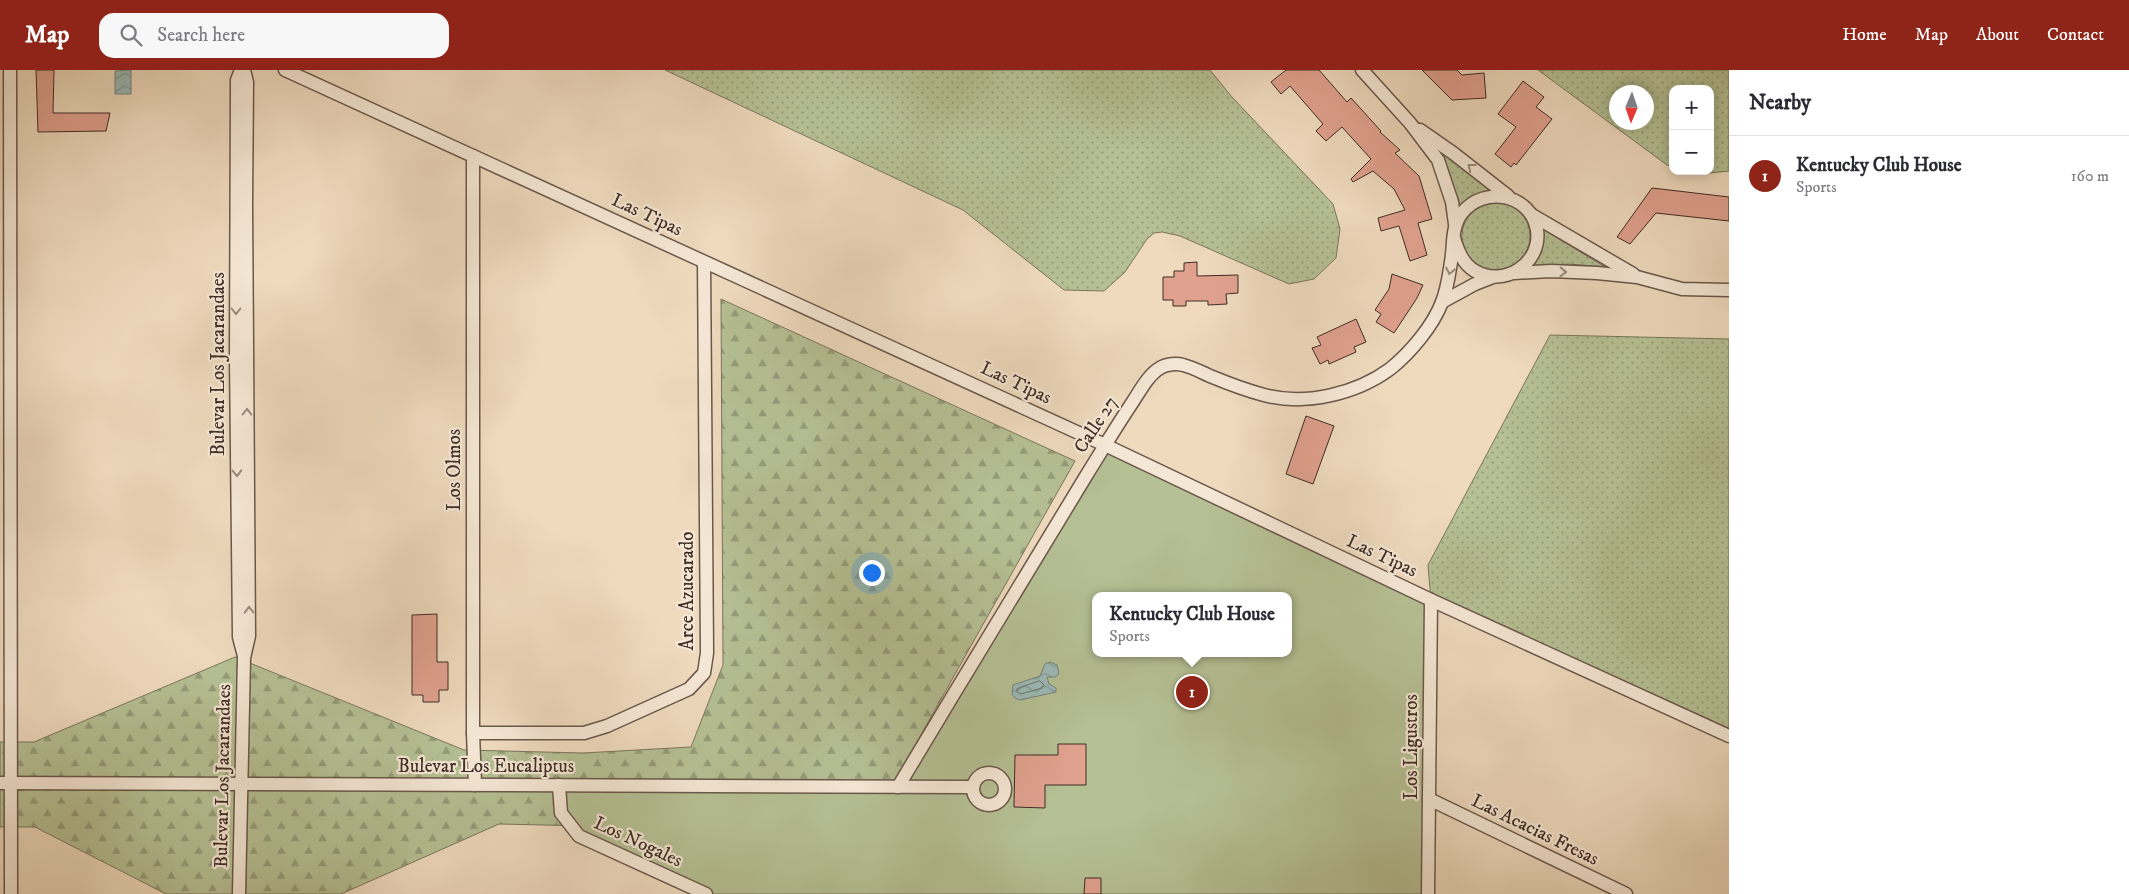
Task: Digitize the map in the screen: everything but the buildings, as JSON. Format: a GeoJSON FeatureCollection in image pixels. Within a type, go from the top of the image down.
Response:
{"type":"FeatureCollection","features":[{"type":"Feature","properties":{"kind":"street"},"geometry":{"type":"LineString","coordinates":[[10,70],[5,783],[11,894]]}},
{"type":"Feature","properties":{"kind":"street","name":"Bulevar Los Jacarandaes"},"geometry":{"type":"LineString","coordinates":[[239,894],[244,658],[238,638],[237,80],[242,70]]}},
{"type":"Feature","properties":{"kind":"street","name":"Las Tipas"},"geometry":{"type":"LineString","coordinates":[[285,70],[1105,445],[1430,600],[1729,736]]}},
{"type":"Feature","properties":{"kind":"street"},"geometry":{"type":"LineString","coordinates":[[1362,70],[1410,123],[1438,160],[1452,202],[1455,224],[1454,238],[1460,257],[1474,271],[1493,278]]}},
{"type":"Feature","properties":{"kind":"street"},"geometry":{"type":"LineString","coordinates":[[1410,123],[1522,204],[1532,216],[1637,277]]}},
{"type":"Feature","properties":{"kind":"street","name":"Los Olmos"},"geometry":{"type":"LineString","coordinates":[[473,156],[473,733],[475,785]]}},
{"type":"Feature","properties":{"kind":"street"},"geometry":{"type":"LineString","coordinates":[[1455,224],[1472,203],[1490,196],[1510,197]]}},
{"type":"Feature","properties":{"kind":"street"},"geometry":{"type":"LineString","coordinates":[[1514,273],[1527,263],[1536,248],[1537,231],[1532,216]]}},
{"type":"Feature","properties":{"kind":"street","name":"Calle 27"},"geometry":{"type":"LineString","coordinates":[[898,787],[1105,445],[1147,380],[1160,368],[1169,364],[1182,364],[1232,385],[1267,396],[1300,399],[1334,395],[1363,385],[1390,369],[1417,344],[1442,302],[1449,274],[1454,238]]}},
{"type":"Feature","properties":{"kind":"street","name":"Arce Azucarado"},"geometry":{"type":"LineString","coordinates":[[473,733],[584,733],[607,726],[689,689],[704,673],[707,653],[704,262]]}},
{"type":"Feature","properties":{"kind":"street"},"geometry":{"type":"LineString","coordinates":[[1442,302],[1475,284],[1514,273],[1588,272],[1637,277],[1682,289],[1729,290]]}},
{"type":"Feature","properties":{"kind":"street","name":"Los Ligustros"},"geometry":{"type":"LineString","coordinates":[[1428,894],[1430,600]]}},
{"type":"Feature","properties":{"kind":"street","name":"Bulevar Los Eucaliptus"},"geometry":{"type":"LineString","coordinates":[[5,783],[972,787]]}},
{"type":"Feature","properties":{"kind":"street","name":"Los Nogales"},"geometry":{"type":"LineString","coordinates":[[559,785],[562,814],[579,836],[706,894]]}},
{"type":"Feature","properties":{"kind":"street","name":"Las Acacias Fresas"},"geometry":{"type":"LineString","coordinates":[[1429,799],[1626,894]]}},
{"type":"Feature","properties":{"kind":"green space"},"geometry":{"type":"Polygon","coordinates":[[[665,70],[1210,70],[1231,96],[1333,204],[1340,229],[1336,258],[1314,279],[1289,284],[1180,236],[1162,232],[1154,233],[1147,239],[1125,272],[1104,291],[1064,290],[963,210],[665,70]]]}},
{"type":"Feature","properties":{"kind":"green space"},"geometry":{"type":"Polygon","coordinates":[[[1538,70],[1729,70],[1729,171],[1714,172],[1714,85],[1669,85],[1669,166],[1619,130],[1654,130],[1654,85],[1609,85],[1609,122],[1538,70]]]}},
{"type":"Feature","properties":{"kind":"green space"},"geometry":{"type":"Polygon","coordinates":[[[1436,148],[1490,189],[1489,192],[1467,200],[1457,208],[1451,178],[1436,148]]]}},
{"type":"Feature","properties":{"kind":"green space"},"geometry":{"type":"Polygon","coordinates":[[[1489,202],[1503,202],[1515,207],[1525,217],[1530,229],[1530,243],[1525,255],[1515,265],[1503,270],[1489,270],[1477,265],[1467,255],[1462,243],[1462,229],[1467,217],[1477,207],[1489,202]]]}},
{"type":"Feature","properties":{"kind":"green space"},"geometry":{"type":"Polygon","coordinates":[[[1541,228],[1605,267],[1569,264],[1533,266],[1537,257],[1541,228]]]}},
{"type":"Feature","properties":{"kind":"green space"},"geometry":{"type":"Polygon","coordinates":[[[721,299],[1075,461],[896,779],[893,833],[499,824],[341,894],[166,894],[35,827],[0,827],[0,742],[34,742],[235,657],[464,750],[583,753],[691,747],[723,665],[721,299]]]}},
{"type":"Feature","properties":{"kind":"green space"},"geometry":{"type":"Polygon","coordinates":[[[1550,335],[1729,339],[1729,736],[1431,600],[1428,565],[1550,335]]]}},
{"type":"Feature","properties":{"kind":"green space"},"geometry":{"type":"Polygon","coordinates":[[[1105,445],[1431,600],[1428,894],[706,894],[579,836],[561,813],[559,785],[898,787],[1105,445]]]}},
{"type":"Feature","properties":{"kind":"water"},"geometry":{"type":"Polygon","coordinates":[[[131,70],[131,94],[115,94],[115,71],[131,70]]]}},
{"type":"Feature","properties":{"kind":"water"},"geometry":{"type":"Polygon","coordinates":[[[1050,662],[1057,665],[1059,674],[1055,677],[1047,677],[1049,684],[1056,688],[1056,692],[1020,700],[1015,698],[1012,694],[1013,685],[1040,676],[1045,664],[1050,662]]]}},
{"type":"Feature","properties":{"kind":"place","name":"Kentucky Club House"},"geometry":{"type":"Point","coordinates":[1192,692]}}]}
